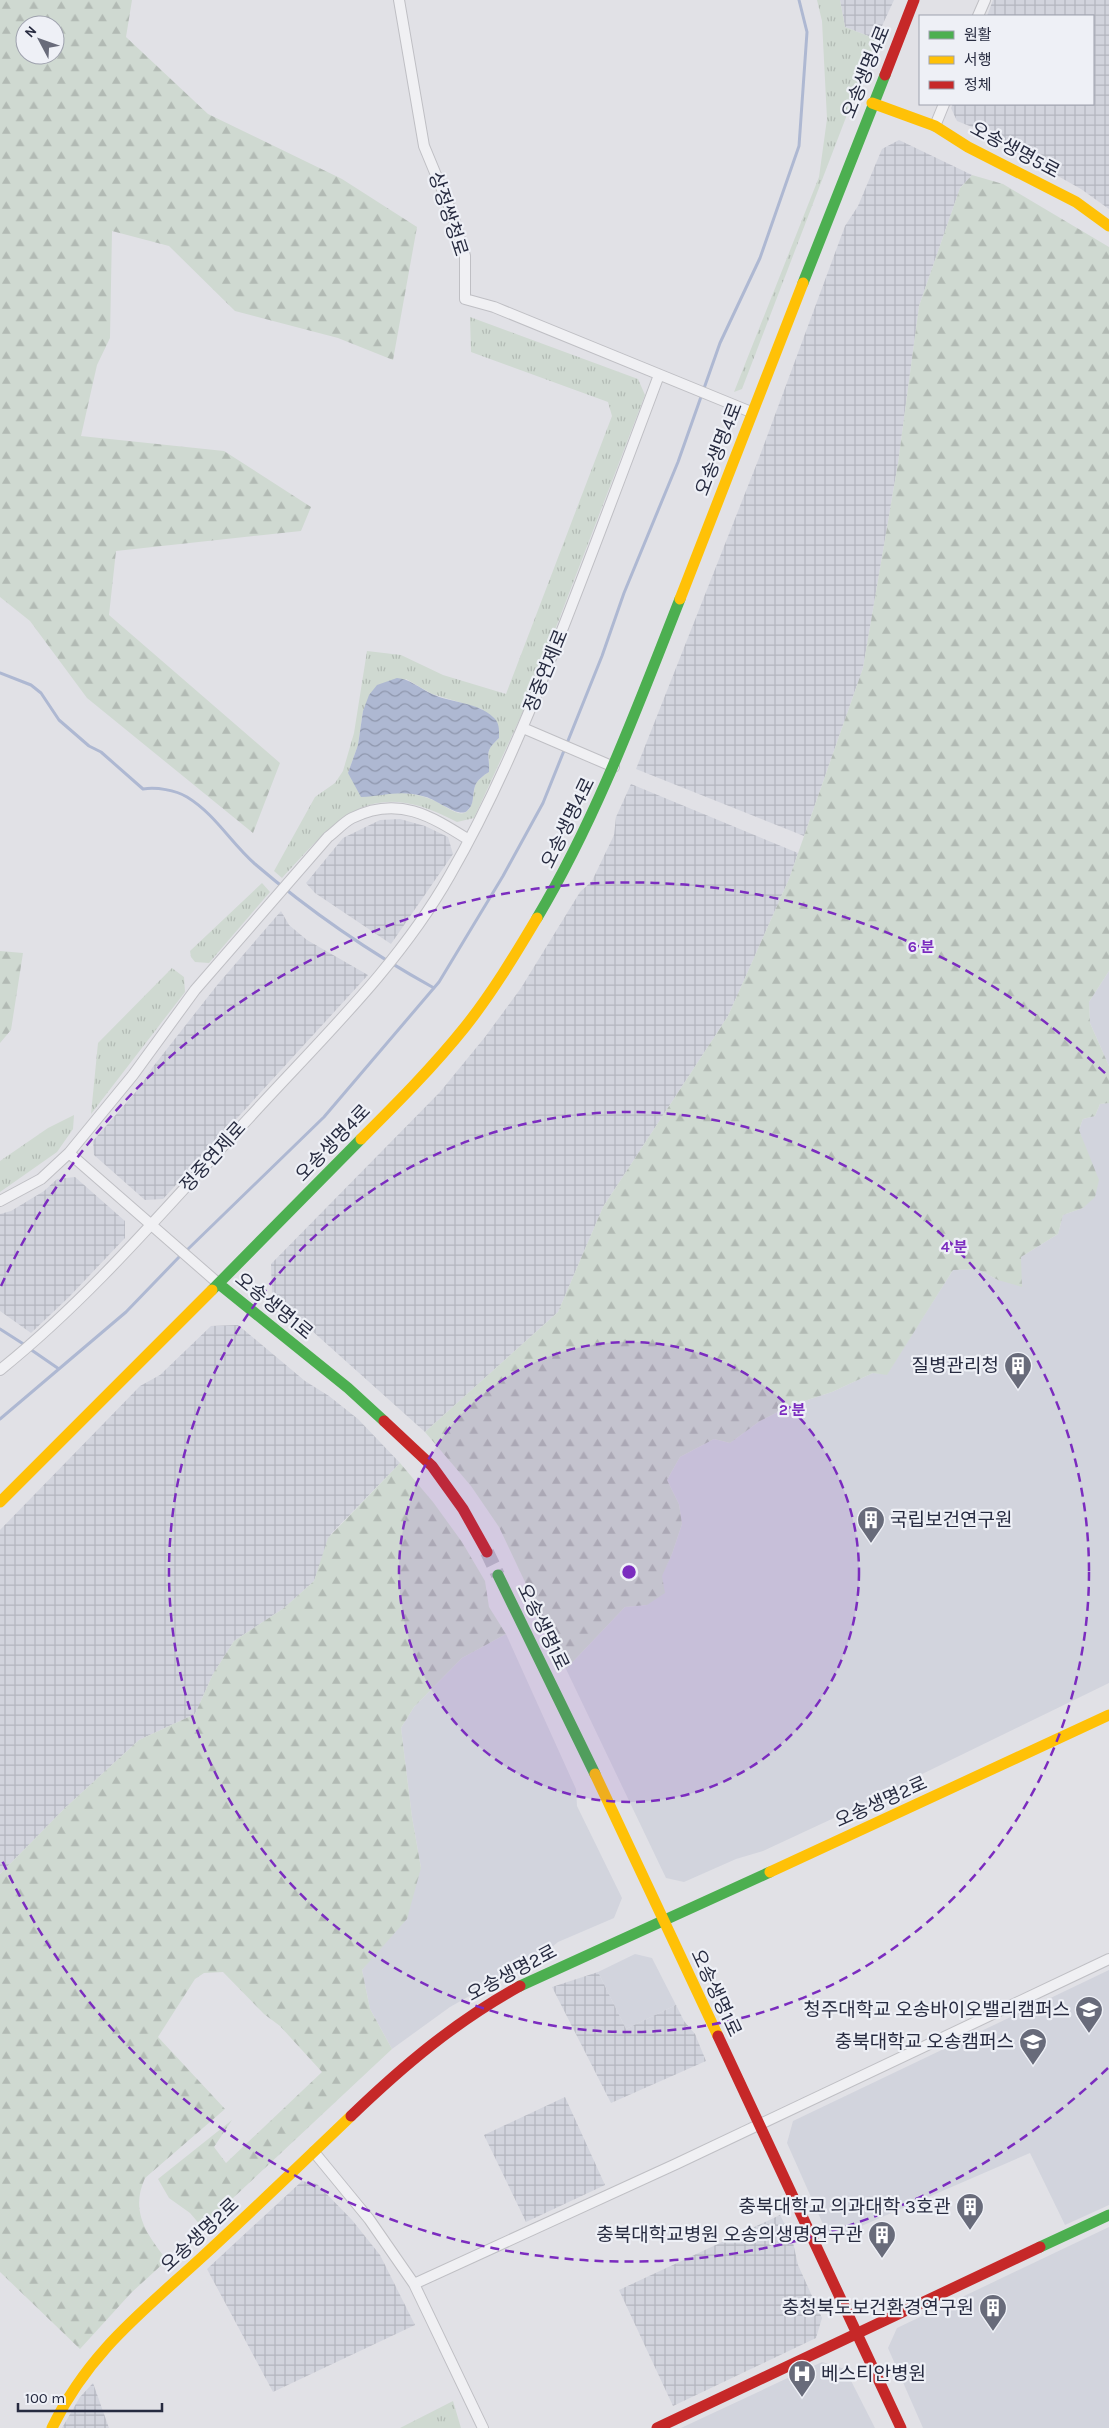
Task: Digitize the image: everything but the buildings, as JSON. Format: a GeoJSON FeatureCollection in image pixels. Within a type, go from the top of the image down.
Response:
{"type":"FeatureCollection","features":[{"type":"Feature","properties":{"kind":"street","name":"상정쌍청로"},"geometry":{"type":"LineString","coordinates":[[399,0],[424,146],[453,216],[465,256],[465,299],[494,307],[752,412]]}},
{"type":"Feature","properties":{"kind":"street","name":"오송생명4로"},"geometry":{"type":"LineString","coordinates":[[0,1502],[219,1284],[432,1066],[483,1002],[527,937],[578,848],[609,765],[752,412],[914,0]]}},
{"type":"Feature","properties":{"kind":"street"},"geometry":{"type":"LineString","coordinates":[[978,15],[985,0]]}},
{"type":"Feature","properties":{"kind":"street","name":"오송생명5로"},"geometry":{"type":"LineString","coordinates":[[872,103],[935,126],[968,146],[1076,202],[1109,226]]}},
{"type":"Feature","properties":{"kind":"street"},"geometry":{"type":"LineString","coordinates":[[935,126],[944,105]]}},
{"type":"Feature","properties":{"kind":"street","name":"정중연제로"},"geometry":{"type":"LineString","coordinates":[[0,1370],[72,1308],[155,1227],[382,971],[399,950],[449,878],[526,729],[659,375]]}},
{"type":"Feature","properties":{"kind":"street"},"geometry":{"type":"LineString","coordinates":[[526,729],[609,765]]}},
{"type":"Feature","properties":{"kind":"street"},"geometry":{"type":"LineString","coordinates":[[0,1201],[41,1179],[70,1153],[133,1075],[195,990],[328,837],[351,818],[371,810],[391,808],[413,810],[434,818],[469,840]]}},
{"type":"Feature","properties":{"kind":"street"},"geometry":{"type":"LineString","coordinates":[[70,1153],[219,1284]]}},
{"type":"Feature","properties":{"kind":"street","name":"오송생명1로"},"geometry":{"type":"LineString","coordinates":[[219,1284],[348,1388],[432,1466],[463,1509],[487,1552]]}},
{"type":"Feature","properties":{"kind":"street","name":"오송생명1로"},"geometry":{"type":"LineString","coordinates":[[498,1575],[585,1753],[901,2428]]}},
{"type":"Feature","properties":{"kind":"street","name":"오송생명2로"},"geometry":{"type":"LineString","coordinates":[[52,2428],[74,2386],[106,2344],[182,2276],[400,2069],[436,2038],[463,2019],[527,1982],[662,1919],[961,1785],[1109,1715]]}},
{"type":"Feature","properties":{"kind":"street"},"geometry":{"type":"LineString","coordinates":[[414,2284],[759,2125],[1109,1959]]}},
{"type":"Feature","properties":{"kind":"street"},"geometry":{"type":"LineString","coordinates":[[314,2152],[369,2218],[414,2284],[483,2428]]}},
{"type":"Feature","properties":{"kind":"street"},"geometry":{"type":"LineString","coordinates":[[657,2428],[856,2332],[1109,2215]]}},
{"type":"Feature","properties":{"kind":"shaded area"},"geometry":{"type":"Polygon","coordinates":[[[840,0],[894,0],[876,39],[845,27],[840,0]]]}},
{"type":"Feature","properties":{"kind":"shaded area"},"geometry":{"type":"Polygon","coordinates":[[[993,0],[1109,0],[1109,209],[1081,189],[1010,149],[992,135],[957,121],[951,108],[952,105],[1094,105],[1094,15],[987,15],[993,0]]]}},
{"type":"Feature","properties":{"kind":"shaded area"},"geometry":{"type":"Polygon","coordinates":[[[899,140],[972,175],[960,188],[919,306],[898,463],[863,668],[804,836],[636,769],[759,458],[845,226],[858,206],[882,149],[899,140]]]}},
{"type":"Feature","properties":{"kind":"shaded area"},"geometry":{"type":"Polygon","coordinates":[[[631,784],[798,853],[789,879],[728,1016],[603,1207],[558,1312],[425,1432],[272,1295],[271,1264],[440,1092],[485,1037],[521,988],[580,892],[592,881],[614,835],[616,817],[631,784]]]}},
{"type":"Feature","properties":{"kind":"shaded area"},"geometry":{"type":"Polygon","coordinates":[[[400,819],[425,826],[448,837],[453,854],[391,944],[315,893],[306,883],[343,838],[380,820],[400,819]]]}},
{"type":"Feature","properties":{"kind":"shaded area"},"geometry":{"type":"Polygon","coordinates":[[[281,911],[289,925],[307,940],[368,975],[163,1199],[145,1200],[94,1155],[93,1141],[140,1087],[152,1068],[218,984],[281,911]]]}},
{"type":"Feature","properties":{"kind":"shaded area"},"geometry":{"type":"Polygon","coordinates":[[[1109,971],[1109,1066],[1090,1023],[1089,1002],[1109,971]]]}},
{"type":"Feature","properties":{"kind":"shaded area"},"geometry":{"type":"Polygon","coordinates":[[[1109,1103],[1109,1683],[916,1777],[907,1784],[763,1851],[736,1859],[684,1882],[666,1878],[566,1669],[625,1607],[647,1605],[672,1554],[682,1524],[679,1504],[667,1480],[680,1457],[714,1439],[730,1443],[760,1421],[792,1405],[832,1392],[873,1373],[887,1374],[953,1270],[977,1269],[998,1280],[1021,1257],[1058,1234],[1063,1215],[1083,1208],[1084,1145],[1079,1130],[1083,1119],[1095,1116],[1100,1104],[1109,1103]]]}},
{"type":"Feature","properties":{"kind":"shaded area"},"geometry":{"type":"Polygon","coordinates":[[[75,1177],[125,1221],[125,1238],[69,1297],[31,1333],[0,1311],[0,1214],[11,1211],[44,1191],[57,1179],[75,1177]]]}},
{"type":"Feature","properties":{"kind":"shaded area"},"geometry":{"type":"Polygon","coordinates":[[[238,1325],[305,1381],[329,1396],[358,1419],[400,1463],[331,1534],[314,1581],[284,1608],[234,1641],[213,1674],[195,1714],[139,1740],[65,1808],[0,1874],[0,1530],[140,1386],[160,1375],[211,1326],[238,1325]]]}},
{"type":"Feature","properties":{"kind":"shaded area"},"geometry":{"type":"Polygon","coordinates":[[[506,1634],[576,1789],[577,1806],[622,1898],[614,1918],[558,1942],[545,1953],[450,2007],[392,2049],[370,2009],[362,1970],[373,1956],[421,1868],[412,1817],[401,1728],[414,1707],[462,1658],[506,1634]]]}},
{"type":"Feature","properties":{"kind":"shaded area"},"geometry":{"type":"Polygon","coordinates":[[[635,1954],[652,1958],[676,2005],[626,2029],[598,1972],[635,1954]]]}},
{"type":"Feature","properties":{"kind":"shaded area"},"geometry":{"type":"Polygon","coordinates":[[[1109,1970],[1109,2205],[1065,2225],[1030,2153],[836,2237],[826,2231],[787,2143],[793,2121],[1109,1970]]]}},
{"type":"Feature","properties":{"kind":"shaded area"},"geometry":{"type":"Polygon","coordinates":[[[598,1972],[626,2029],[676,2005],[684,2021],[695,2034],[706,2061],[611,2103],[552,1987],[598,1972]]]}},
{"type":"Feature","properties":{"kind":"shaded area"},"geometry":{"type":"Polygon","coordinates":[[[565,2097],[605,2185],[526,2222],[484,2135],[565,2097]]]}},
{"type":"Feature","properties":{"kind":"shaded area"},"geometry":{"type":"Polygon","coordinates":[[[302,2181],[317,2184],[352,2220],[380,2255],[415,2325],[273,2392],[207,2269],[302,2181]]]}},
{"type":"Feature","properties":{"kind":"shaded area"},"geometry":{"type":"Polygon","coordinates":[[[780,2215],[792,2238],[798,2265],[822,2318],[816,2338],[673,2406],[619,2290],[780,2215]]]}},
{"type":"Feature","properties":{"kind":"shaded area"},"geometry":{"type":"Polygon","coordinates":[[[1109,2227],[1109,2428],[923,2428],[888,2348],[897,2328],[1109,2227]]]}},
{"type":"Feature","properties":{"kind":"shaded area","name":"베스티안병원"},"geometry":{"type":"Polygon","coordinates":[[[822,2362],[845,2369],[875,2428],[681,2428],[822,2362]]]}},
{"type":"Feature","properties":{"kind":"shaded area"},"geometry":{"type":"Polygon","coordinates":[[[93,2383],[109,2428],[62,2428],[80,2397],[93,2383]]]}},
{"type":"Feature","properties":{"kind":"green space"},"geometry":{"type":"Polygon","coordinates":[[[0,0],[132,0],[126,37],[208,114],[342,179],[417,227],[393,360],[338,338],[235,311],[169,246],[112,231],[110,338],[97,365],[81,436],[224,451],[311,507],[301,531],[116,551],[109,615],[280,763],[253,833],[87,698],[30,621],[0,597],[0,0]]]}},
{"type":"Feature","properties":{"kind":"green space"},"geometry":{"type":"Polygon","coordinates":[[[817,0],[840,0],[845,27],[876,39],[742,389],[734,392],[819,177],[827,119],[822,21],[817,0]]]}},
{"type":"Feature","properties":{"kind":"green space"},"geometry":{"type":"Polygon","coordinates":[[[972,175],[1003,184],[1109,247],[1109,971],[1089,1002],[1090,1023],[1109,1066],[1109,1103],[1100,1104],[1095,1116],[1083,1119],[1079,1130],[1099,1180],[1095,1197],[1083,1208],[1063,1215],[1058,1234],[1021,1257],[1022,1287],[998,1280],[977,1269],[953,1270],[887,1375],[873,1373],[832,1392],[792,1405],[760,1421],[730,1443],[714,1439],[680,1457],[667,1480],[679,1504],[682,1524],[662,1576],[665,1593],[647,1605],[625,1607],[566,1669],[499,1527],[471,1486],[425,1432],[558,1312],[603,1207],[728,1016],[789,879],[863,668],[898,463],[919,306],[960,188],[972,175]]]}},
{"type":"Feature","properties":{"kind":"green space"},"geometry":{"type":"Polygon","coordinates":[[[470,317],[638,379],[645,395],[527,703],[474,818],[457,822],[427,808],[401,802],[378,803],[358,809],[339,821],[321,836],[282,878],[274,871],[315,797],[335,783],[343,771],[354,733],[367,651],[401,655],[443,675],[506,694],[612,416],[608,402],[471,352],[470,317]],[[406,679],[363,711],[358,745],[348,773],[369,796],[385,793],[409,793],[433,800],[457,813],[464,813],[472,805],[476,784],[489,772],[489,750],[499,738],[482,709],[432,694],[406,679]]]}},
{"type":"Feature","properties":{"kind":"green space"},"geometry":{"type":"Polygon","coordinates":[[[262,883],[270,892],[209,963],[195,962],[191,957],[190,951],[262,883]]]}},
{"type":"Feature","properties":{"kind":"green space"},"geometry":{"type":"Polygon","coordinates":[[[0,951],[23,953],[11,1030],[0,1043],[0,951]]]}},
{"type":"Feature","properties":{"kind":"green space"},"geometry":{"type":"Polygon","coordinates":[[[172,968],[184,977],[185,992],[91,1114],[98,1043],[172,968]]]}},
{"type":"Feature","properties":{"kind":"green space"},"geometry":{"type":"Polygon","coordinates":[[[74,1115],[73,1129],[57,1152],[0,1192],[0,1161],[48,1128],[74,1115]]]}},
{"type":"Feature","properties":{"kind":"green space"},"geometry":{"type":"Polygon","coordinates":[[[400,1463],[433,1502],[462,1542],[485,1581],[489,1607],[506,1634],[462,1658],[414,1707],[401,1728],[412,1817],[421,1868],[407,1919],[362,1970],[370,2009],[392,2049],[202,2227],[190,2213],[169,2198],[158,2179],[232,2120],[214,2147],[226,2163],[322,2072],[280,2026],[264,2014],[223,1972],[204,1973],[195,1979],[158,2037],[225,2109],[145,2178],[139,2201],[142,2222],[167,2260],[131,2293],[80,2349],[0,2272],[0,1874],[65,1808],[139,1740],[195,1714],[213,1674],[234,1641],[284,1608],[314,1581],[328,1538],[400,1463]]]}},
{"type":"Feature","properties":{"kind":"green space"},"geometry":{"type":"Polygon","coordinates":[[[453,2401],[461,2428],[400,2428],[453,2401]]]}},
{"type":"Feature","properties":{"kind":"water"},"geometry":{"type":"Polygon","coordinates":[[[397,678],[410,682],[439,697],[479,708],[487,712],[497,722],[499,738],[489,750],[489,772],[476,784],[470,808],[467,811],[459,812],[426,797],[408,793],[361,797],[348,773],[358,745],[363,711],[369,695],[377,685],[397,678]]]}},
{"type":"Feature","properties":{"kind":"waterway"},"geometry":{"type":"LineString","coordinates":[[186,1251],[324,1117],[439,982],[503,876],[543,803],[602,656],[624,593],[678,462],[720,343],[760,258],[799,146],[807,32],[799,0]]}},
{"type":"Feature","properties":{"kind":"waterway"},"geometry":{"type":"LineString","coordinates":[[0,673],[31,685],[41,693],[59,720],[89,746],[101,752],[143,789],[166,790],[187,797],[206,812],[246,856],[298,899],[364,946],[434,988]]}},
{"type":"Feature","properties":{"kind":"waterway"},"geometry":{"type":"LineString","coordinates":[[0,1419],[126,1312],[181,1255]]}},
{"type":"Feature","properties":{"kind":"waterway"},"geometry":{"type":"LineString","coordinates":[[0,1329],[25,1345]]}},
{"type":"Feature","properties":{"kind":"waterway"},"geometry":{"type":"LineString","coordinates":[[30,1349],[59,1369]]}},
{"type":"Feature","properties":{"kind":"tunnel"},"geometry":{"type":"LineString","coordinates":[[487,1552],[498,1575]]}},
{"type":"Feature","properties":{"kind":"traffic: fast"},"geometry":{"type":"LineString","coordinates":[[803,283],[885,75]]}},
{"type":"Feature","properties":{"kind":"traffic: fast"},"geometry":{"type":"LineString","coordinates":[[537,918],[579,841],[615,761],[680,599]]}},
{"type":"Feature","properties":{"kind":"traffic: fast"},"geometry":{"type":"LineString","coordinates":[[212,1290],[361,1139]]}},
{"type":"Feature","properties":{"kind":"traffic: fast"},"geometry":{"type":"LineString","coordinates":[[219,1284],[348,1388],[384,1421]]}},
{"type":"Feature","properties":{"kind":"traffic: fast"},"geometry":{"type":"LineString","coordinates":[[498,1575],[595,1774]]}},
{"type":"Feature","properties":{"kind":"traffic: fast"},"geometry":{"type":"LineString","coordinates":[[520,1986],[770,1872]]}},
{"type":"Feature","properties":{"kind":"traffic: fast"},"geometry":{"type":"LineString","coordinates":[[1040,2247],[1109,2215]]}},
{"type":"Feature","properties":{"kind":"traffic: slow"},"geometry":{"type":"LineString","coordinates":[[872,103],[935,126],[968,147],[1076,202],[1109,226]]}},
{"type":"Feature","properties":{"kind":"traffic: slow"},"geometry":{"type":"LineString","coordinates":[[680,599],[803,283]]}},
{"type":"Feature","properties":{"kind":"traffic: slow"},"geometry":{"type":"LineString","coordinates":[[361,1139],[428,1071],[465,1027],[512,960],[537,918]]}},
{"type":"Feature","properties":{"kind":"traffic: slow"},"geometry":{"type":"LineString","coordinates":[[0,1502],[212,1290]]}},
{"type":"Feature","properties":{"kind":"traffic: slow"},"geometry":{"type":"LineString","coordinates":[[770,1872],[1109,1715]]}},
{"type":"Feature","properties":{"kind":"traffic: slow"},"geometry":{"type":"LineString","coordinates":[[595,1774],[718,2036]]}},
{"type":"Feature","properties":{"kind":"traffic: slow"},"geometry":{"type":"LineString","coordinates":[[52,2428],[66,2401],[82,2377],[118,2335],[351,2116]]}},
{"type":"Feature","properties":{"kind":"traffic: jam"},"geometry":{"type":"LineString","coordinates":[[885,75],[914,0]]}},
{"type":"Feature","properties":{"kind":"traffic: jam"},"geometry":{"type":"LineString","coordinates":[[384,1421],[432,1466],[463,1509],[487,1552]]}},
{"type":"Feature","properties":{"kind":"traffic: jam"},"geometry":{"type":"LineString","coordinates":[[351,2116],[431,2045],[474,2014],[520,1986]]}},
{"type":"Feature","properties":{"kind":"traffic: jam"},"geometry":{"type":"LineString","coordinates":[[718,2036],[901,2428]]}},
{"type":"Feature","properties":{"kind":"traffic: jam"},"geometry":{"type":"LineString","coordinates":[[657,2428],[1040,2247]]}},
{"type":"Feature","properties":{"kind":"place","name":"질병관리청"},"geometry":{"type":"Point","coordinates":[1018,1390]}},
{"type":"Feature","properties":{"kind":"place","name":"국립보건연구원"},"geometry":{"type":"Point","coordinates":[871,1544]}},
{"type":"Feature","properties":{"kind":"place","name":"청주대학교 오송바이오밸리캠퍼스"},"geometry":{"type":"Point","coordinates":[1089,2034]}},
{"type":"Feature","properties":{"kind":"place","name":"충북대학교 오송캠퍼스"},"geometry":{"type":"Point","coordinates":[1033,2066]}},
{"type":"Feature","properties":{"kind":"place","name":"충북대학교 의과대학 3호관"},"geometry":{"type":"Point","coordinates":[970,2231]}},
{"type":"Feature","properties":{"kind":"place","name":"충북대학교병원 오송의생명연구관"},"geometry":{"type":"Point","coordinates":[882,2259]}},
{"type":"Feature","properties":{"kind":"place","name":"충청북도보건환경연구원"},"geometry":{"type":"Point","coordinates":[993,2332]}},
{"type":"Feature","properties":{"kind":"place","name":"베스티안병원"},"geometry":{"type":"Point","coordinates":[802,2398]}}]}
